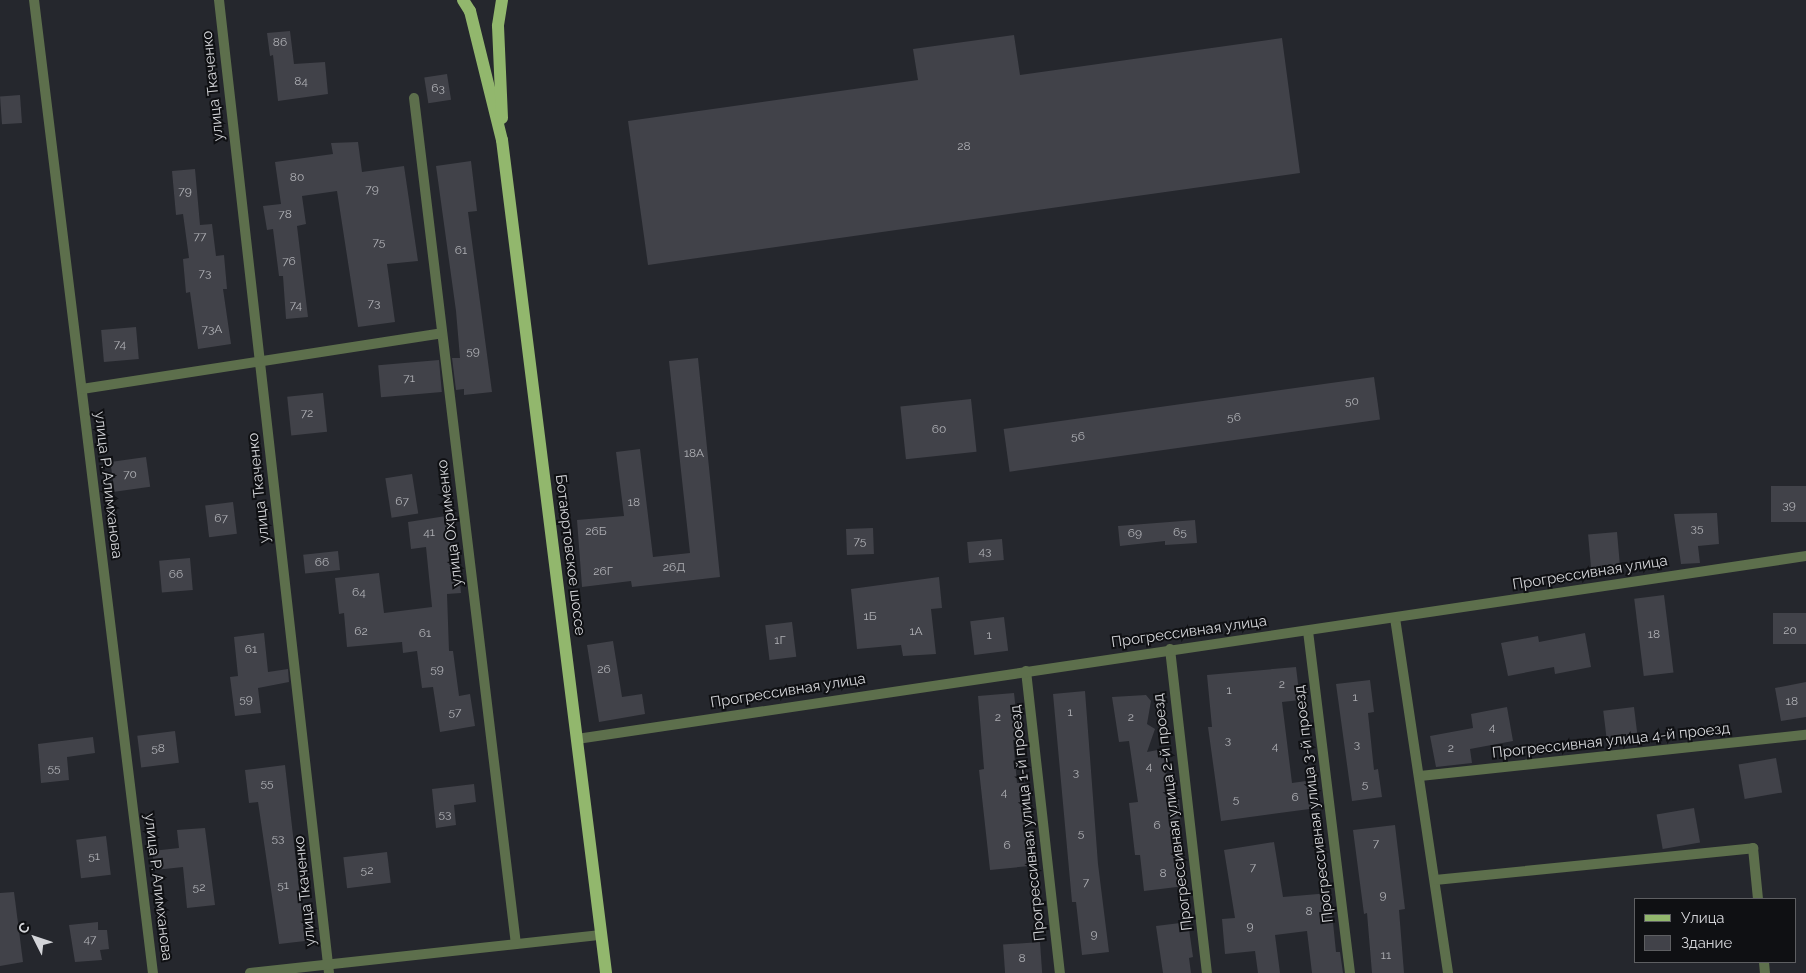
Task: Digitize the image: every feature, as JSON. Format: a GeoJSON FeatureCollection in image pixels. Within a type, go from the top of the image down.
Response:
{"type":"FeatureCollection","features":[{"type":"Feature","properties":{"kind":"main road"},"geometry":{"type":"LineString","coordinates":[[463,0],[472,19],[502,140]]}},
{"type":"Feature","properties":{"kind":"main road"},"geometry":{"type":"LineString","coordinates":[[502,0],[498,26],[502,140]]}},
{"type":"Feature","properties":{"kind":"main road","name":"Ботаюртовское шоссе"},"geometry":{"type":"LineString","coordinates":[[502,140],[606,973]]}},
{"type":"Feature","properties":{"kind":"street","name":"улица Р. Алимханова"},"geometry":{"type":"LineString","coordinates":[[34,0],[153,973]]}},
{"type":"Feature","properties":{"kind":"street","name":"улица Ткаченко"},"geometry":{"type":"LineString","coordinates":[[219,0],[329,968]]}},
{"type":"Feature","properties":{"kind":"street","name":"улица Охрименко"},"geometry":{"type":"LineString","coordinates":[[414,98],[516,944]]}},
{"type":"Feature","properties":{"kind":"street"},"geometry":{"type":"LineString","coordinates":[[82,389],[442,333]]}},
{"type":"Feature","properties":{"kind":"street","name":"Прогрессивная улица"},"geometry":{"type":"LineString","coordinates":[[577,739],[1026,670],[1308,631],[1806,556]]}},
{"type":"Feature","properties":{"kind":"street"},"geometry":{"type":"LineString","coordinates":[[1395,618],[1448,973]]}},
{"type":"Feature","properties":{"kind":"street","name":"Прогрессивная улица 3-й проезд"},"geometry":{"type":"LineString","coordinates":[[1308,631],[1350,973]]}},
{"type":"Feature","properties":{"kind":"street","name":"Прогрессивная улица 2-й проезд"},"geometry":{"type":"LineString","coordinates":[[1170,649],[1207,973]]}},
{"type":"Feature","properties":{"kind":"street","name":"Прогрессивная улица 1-й проезд"},"geometry":{"type":"LineString","coordinates":[[1026,670],[1060,973]]}},
{"type":"Feature","properties":{"kind":"street","name":"Прогрессивная улица 4-й проезд"},"geometry":{"type":"LineString","coordinates":[[1420,776],[1806,735]]}},
{"type":"Feature","properties":{"kind":"street"},"geometry":{"type":"LineString","coordinates":[[1434,880],[1753,848],[1758,898]]}},
{"type":"Feature","properties":{"kind":"street"},"geometry":{"type":"LineString","coordinates":[[250,973],[329,968],[601,935]]}},
{"type":"Feature","properties":{"kind":"building"},"geometry":{"type":"Polygon","coordinates":[[[290,31],[294,64],[325,62],[328,94],[278,101],[273,55],[270,56],[267,33],[290,31]]]}},
{"type":"Feature","properties":{"kind":"building"},"geometry":{"type":"Polygon","coordinates":[[[1014,35],[1020,75],[1282,38],[1300,173],[648,265],[628,121],[918,80],[913,49],[1014,35]]]}},
{"type":"Feature","properties":{"kind":"building"},"geometry":{"type":"Polygon","coordinates":[[[447,74],[451,100],[428,103],[424,78],[447,74]]]}},
{"type":"Feature","properties":{"kind":"building"},"geometry":{"type":"Polygon","coordinates":[[[20,95],[22,123],[2,124],[0,96],[20,95]]]}},
{"type":"Feature","properties":{"kind":"building"},"geometry":{"type":"Polygon","coordinates":[[[358,142],[362,172],[404,166],[418,261],[387,264],[395,322],[358,327],[337,191],[302,196],[306,224],[297,226],[308,317],[286,319],[283,276],[279,276],[273,229],[267,230],[263,206],[281,204],[275,162],[333,154],[331,143],[358,142]]]}},
{"type":"Feature","properties":{"kind":"building"},"geometry":{"type":"Polygon","coordinates":[[[471,161],[477,211],[468,212],[492,392],[464,395],[464,389],[456,390],[452,358],[460,358],[456,311],[436,166],[471,161]]]}},
{"type":"Feature","properties":{"kind":"building"},"geometry":{"type":"Polygon","coordinates":[[[195,169],[200,225],[212,224],[216,256],[224,255],[227,289],[223,289],[231,344],[198,349],[190,292],[186,293],[183,259],[189,258],[183,214],[176,215],[172,171],[195,169]]]}},
{"type":"Feature","properties":{"kind":"building"},"geometry":{"type":"Polygon","coordinates":[[[136,327],[139,359],[104,362],[101,330],[136,327]]]}},
{"type":"Feature","properties":{"kind":"building"},"geometry":{"type":"Polygon","coordinates":[[[698,358],[720,577],[632,587],[631,581],[582,587],[577,520],[624,516],[616,452],[640,449],[653,557],[690,553],[669,361],[698,358]]]}},
{"type":"Feature","properties":{"kind":"building"},"geometry":{"type":"Polygon","coordinates":[[[439,360],[442,392],[381,397],[378,365],[439,360]]]}},
{"type":"Feature","properties":{"kind":"building"},"geometry":{"type":"Polygon","coordinates":[[[1374,377],[1380,420],[1010,472],[1004,429],[1374,377]]]}},
{"type":"Feature","properties":{"kind":"building"},"geometry":{"type":"Polygon","coordinates":[[[323,393],[327,432],[291,436],[287,397],[323,393]]]}},
{"type":"Feature","properties":{"kind":"building"},"geometry":{"type":"Polygon","coordinates":[[[971,399],[977,452],[906,459],[900,406],[971,399]]]}},
{"type":"Feature","properties":{"kind":"building"},"geometry":{"type":"Polygon","coordinates":[[[146,457],[150,487],[115,492],[110,462],[146,457]]]}},
{"type":"Feature","properties":{"kind":"building"},"geometry":{"type":"Polygon","coordinates":[[[412,474],[418,514],[392,518],[385,478],[412,474]]]}},
{"type":"Feature","properties":{"kind":"building"},"geometry":{"type":"Polygon","coordinates":[[[1771,486],[1806,486],[1806,522],[1771,522],[1771,486]]]}},
{"type":"Feature","properties":{"kind":"building"},"geometry":{"type":"Polygon","coordinates":[[[233,502],[237,534],[209,537],[205,505],[233,502]]]}},
{"type":"Feature","properties":{"kind":"building"},"geometry":{"type":"Polygon","coordinates":[[[1717,513],[1719,544],[1698,546],[1700,563],[1681,564],[1674,514],[1717,513]]]}},
{"type":"Feature","properties":{"kind":"building"},"geometry":{"type":"Polygon","coordinates":[[[446,516],[453,565],[458,565],[461,593],[447,594],[449,651],[453,651],[459,696],[470,694],[475,726],[440,732],[433,687],[422,688],[417,651],[403,653],[402,642],[347,647],[344,613],[339,614],[335,578],[379,573],[384,613],[432,607],[426,547],[411,549],[408,522],[446,516]]]}},
{"type":"Feature","properties":{"kind":"building"},"geometry":{"type":"Polygon","coordinates":[[[1195,520],[1197,543],[1165,545],[1165,541],[1120,546],[1118,526],[1195,520]]]}},
{"type":"Feature","properties":{"kind":"building"},"geometry":{"type":"Polygon","coordinates":[[[873,528],[874,554],[847,555],[846,529],[873,528]]]}},
{"type":"Feature","properties":{"kind":"building"},"geometry":{"type":"Polygon","coordinates":[[[1617,532],[1621,574],[1592,576],[1588,535],[1617,532]]]}},
{"type":"Feature","properties":{"kind":"building"},"geometry":{"type":"Polygon","coordinates":[[[1002,539],[1004,560],[969,563],[967,542],[1002,539]]]}},
{"type":"Feature","properties":{"kind":"building"},"geometry":{"type":"Polygon","coordinates":[[[338,551],[340,570],[305,574],[303,555],[338,551]]]}},
{"type":"Feature","properties":{"kind":"building"},"geometry":{"type":"Polygon","coordinates":[[[190,558],[193,590],[162,593],[159,561],[190,558]]]}},
{"type":"Feature","properties":{"kind":"building"},"geometry":{"type":"Polygon","coordinates":[[[939,577],[942,608],[931,609],[936,654],[903,656],[901,645],[857,649],[851,589],[939,577]]]}},
{"type":"Feature","properties":{"kind":"building"},"geometry":{"type":"Polygon","coordinates":[[[1664,595],[1674,672],[1644,676],[1634,599],[1664,595]]]}},
{"type":"Feature","properties":{"kind":"building"},"geometry":{"type":"Polygon","coordinates":[[[1773,613],[1806,613],[1806,644],[1773,644],[1773,613]]]}},
{"type":"Feature","properties":{"kind":"building"},"geometry":{"type":"Polygon","coordinates":[[[1004,617],[1008,651],[974,655],[970,621],[1004,617]]]}},
{"type":"Feature","properties":{"kind":"building"},"geometry":{"type":"Polygon","coordinates":[[[792,622],[796,657],[769,660],[765,625],[792,622]]]}},
{"type":"Feature","properties":{"kind":"building"},"geometry":{"type":"Polygon","coordinates":[[[264,633],[268,672],[288,669],[289,682],[258,688],[261,713],[235,716],[230,677],[238,676],[234,637],[264,633]]]}},
{"type":"Feature","properties":{"kind":"building"},"geometry":{"type":"Polygon","coordinates":[[[1585,633],[1591,667],[1555,674],[1554,667],[1508,676],[1501,643],[1538,636],[1539,642],[1585,633]]]}},
{"type":"Feature","properties":{"kind":"building"},"geometry":{"type":"Polygon","coordinates":[[[613,641],[622,697],[642,694],[645,714],[599,722],[587,645],[613,641]]]}},
{"type":"Feature","properties":{"kind":"building"},"geometry":{"type":"Polygon","coordinates":[[[1296,667],[1300,700],[1282,702],[1292,783],[1313,780],[1317,808],[1221,821],[1208,727],[1212,727],[1207,675],[1296,667]]]}},
{"type":"Feature","properties":{"kind":"building"},"geometry":{"type":"Polygon","coordinates":[[[1370,680],[1374,712],[1368,713],[1374,770],[1378,769],[1382,797],[1352,801],[1336,684],[1370,680]]]}},
{"type":"Feature","properties":{"kind":"building"},"geometry":{"type":"Polygon","coordinates":[[[1806,682],[1806,717],[1781,721],[1775,688],[1806,682]]]}},
{"type":"Feature","properties":{"kind":"building"},"geometry":{"type":"Polygon","coordinates":[[[1085,691],[1098,864],[1109,952],[1082,955],[1076,902],[1072,902],[1053,694],[1085,691]]]}},
{"type":"Feature","properties":{"kind":"building"},"geometry":{"type":"Polygon","coordinates":[[[1014,693],[1019,739],[1013,740],[1017,783],[1027,783],[1028,803],[1023,803],[1029,866],[990,870],[979,770],[984,769],[978,696],[1014,693]]]}},
{"type":"Feature","properties":{"kind":"building"},"geometry":{"type":"Polygon","coordinates":[[[1146,695],[1151,701],[1147,724],[1155,729],[1147,752],[1163,749],[1170,799],[1179,798],[1185,886],[1144,891],[1140,855],[1135,855],[1129,803],[1138,802],[1129,741],[1119,742],[1112,697],[1146,695]]]}},
{"type":"Feature","properties":{"kind":"building"},"geometry":{"type":"Polygon","coordinates":[[[1507,707],[1513,741],[1470,749],[1472,763],[1436,767],[1430,736],[1473,728],[1471,714],[1507,707]]]}},
{"type":"Feature","properties":{"kind":"building"},"geometry":{"type":"Polygon","coordinates":[[[1634,707],[1638,742],[1607,746],[1603,711],[1634,707]]]}},
{"type":"Feature","properties":{"kind":"building"},"geometry":{"type":"Polygon","coordinates":[[[175,731],[179,763],[141,767],[137,736],[175,731]]]}},
{"type":"Feature","properties":{"kind":"building"},"geometry":{"type":"Polygon","coordinates":[[[93,737],[95,753],[67,757],[69,780],[41,783],[38,744],[93,737]]]}},
{"type":"Feature","properties":{"kind":"building"},"geometry":{"type":"Polygon","coordinates":[[[1776,758],[1782,792],[1745,799],[1739,765],[1776,758]]]}},
{"type":"Feature","properties":{"kind":"building"},"geometry":{"type":"Polygon","coordinates":[[[285,765],[305,941],[279,944],[258,802],[249,803],[245,770],[285,765]]]}},
{"type":"Feature","properties":{"kind":"building"},"geometry":{"type":"Polygon","coordinates":[[[474,784],[476,802],[454,805],[456,825],[436,828],[432,789],[474,784]]]}},
{"type":"Feature","properties":{"kind":"building"},"geometry":{"type":"Polygon","coordinates":[[[1694,808],[1700,842],[1663,849],[1657,815],[1694,808]]]}},
{"type":"Feature","properties":{"kind":"building"},"geometry":{"type":"Polygon","coordinates":[[[1395,825],[1405,909],[1399,910],[1404,973],[1372,973],[1367,913],[1364,914],[1353,830],[1395,825]]]}},
{"type":"Feature","properties":{"kind":"building"},"geometry":{"type":"Polygon","coordinates":[[[205,828],[215,905],[187,908],[183,867],[155,870],[152,851],[179,848],[177,830],[205,828]]]}},
{"type":"Feature","properties":{"kind":"building"},"geometry":{"type":"Polygon","coordinates":[[[106,836],[111,875],[81,878],[76,840],[106,836]]]}},
{"type":"Feature","properties":{"kind":"building"},"geometry":{"type":"Polygon","coordinates":[[[1274,842],[1283,897],[1330,893],[1336,952],[1340,952],[1343,973],[1312,973],[1307,931],[1275,935],[1280,973],[1258,973],[1255,951],[1225,954],[1222,919],[1235,918],[1224,850],[1274,842]]]}},
{"type":"Feature","properties":{"kind":"building"},"geometry":{"type":"Polygon","coordinates":[[[387,852],[391,883],[347,888],[343,857],[387,852]]]}},
{"type":"Feature","properties":{"kind":"building"},"geometry":{"type":"Polygon","coordinates":[[[14,892],[23,962],[0,966],[0,893],[14,892]]]}},
{"type":"Feature","properties":{"kind":"building"},"geometry":{"type":"Polygon","coordinates":[[[98,922],[98,930],[107,930],[109,949],[100,950],[102,960],[75,962],[69,925],[98,922]]]}},
{"type":"Feature","properties":{"kind":"building"},"geometry":{"type":"Polygon","coordinates":[[[1188,922],[1193,957],[1189,958],[1191,973],[1163,973],[1156,926],[1188,922]]]}},
{"type":"Feature","properties":{"kind":"building"},"geometry":{"type":"Polygon","coordinates":[[[1040,942],[1042,973],[1005,973],[1003,945],[1040,942]]]}}]}
